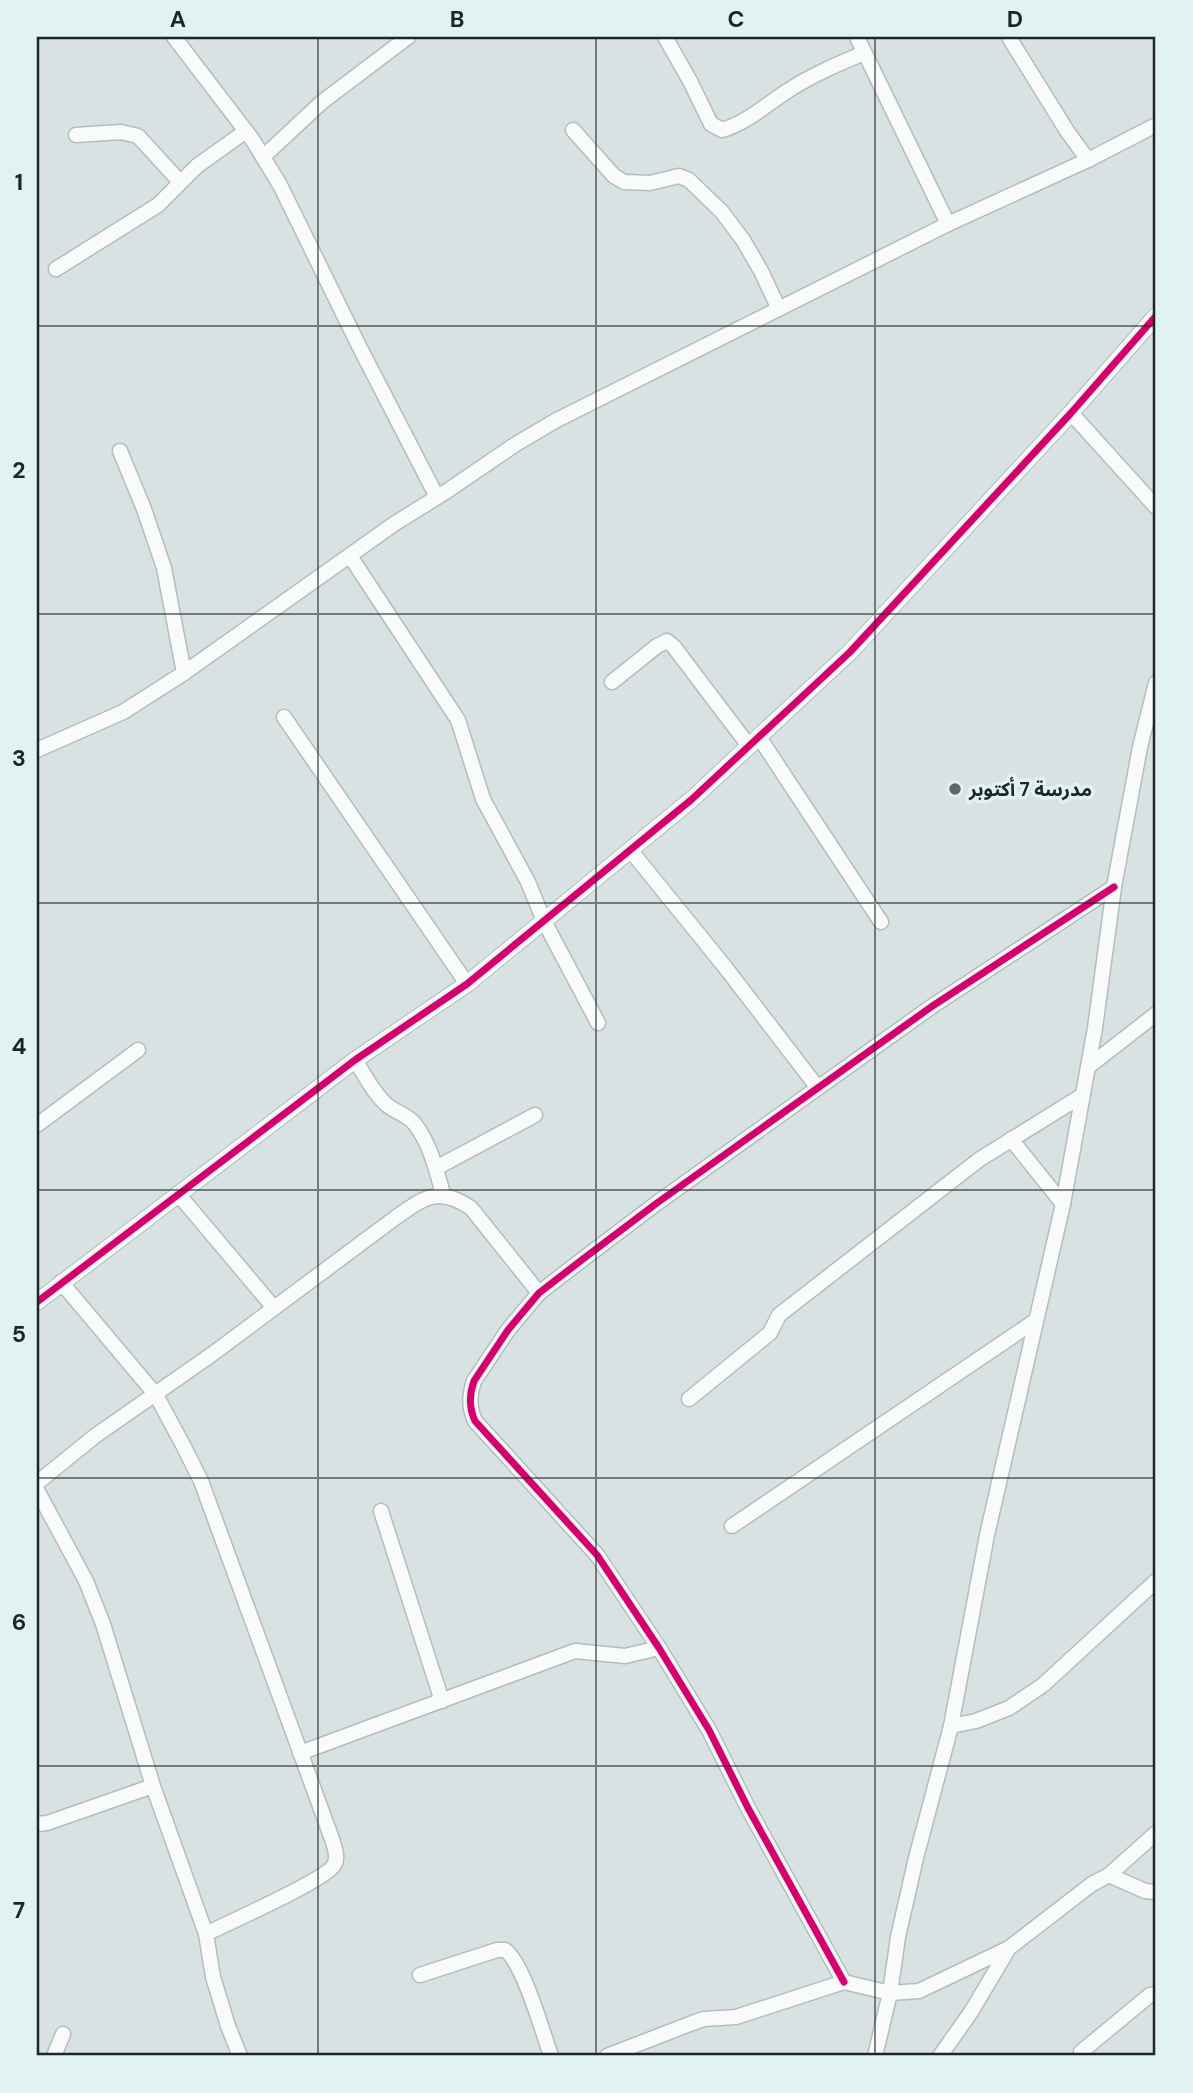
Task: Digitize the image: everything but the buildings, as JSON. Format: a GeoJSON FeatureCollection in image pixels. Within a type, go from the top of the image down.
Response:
{"type":"FeatureCollection","features":[{"type":"Feature","properties":{"kind":"street"},"geometry":{"type":"LineString","coordinates":[[174,37],[246,131],[280,185],[437,497]]}},
{"type":"Feature","properties":{"kind":"street"},"geometry":{"type":"LineString","coordinates":[[263,157],[322,102],[408,37]]}},
{"type":"Feature","properties":{"kind":"street"},"geometry":{"type":"LineString","coordinates":[[665,37],[711,124],[722,130],[824,70],[864,53]]}},
{"type":"Feature","properties":{"kind":"street"},"geometry":{"type":"LineString","coordinates":[[857,37],[948,224]]}},
{"type":"Feature","properties":{"kind":"street"},"geometry":{"type":"LineString","coordinates":[[1010,39],[1088,160]]}},
{"type":"Feature","properties":{"kind":"street"},"geometry":{"type":"LineString","coordinates":[[38,747],[123,712],[184,673],[394,524],[555,421],[948,224],[1088,160],[1156,125]]}},
{"type":"Feature","properties":{"kind":"street"},"geometry":{"type":"LineString","coordinates":[[573,130],[614,176],[624,182],[650,183],[679,176],[689,180],[722,212],[743,240],[779,309]]}},
{"type":"Feature","properties":{"kind":"street"},"geometry":{"type":"LineString","coordinates":[[56,269],[158,205],[197,166],[246,131]]}},
{"type":"Feature","properties":{"kind":"street"},"geometry":{"type":"LineString","coordinates":[[76,135],[121,132],[138,136],[180,182]]}},
{"type":"Feature","properties":{"kind":"street"},"geometry":{"type":"LineString","coordinates":[[37,1302],[355,1060],[467,984],[691,800],[850,652],[1071,414],[1156,317]]}},
{"type":"Feature","properties":{"kind":"street"},"geometry":{"type":"LineString","coordinates":[[1071,414],[1156,507]]}},
{"type":"Feature","properties":{"kind":"street"},"geometry":{"type":"LineString","coordinates":[[120,451],[164,568],[184,673]]}},
{"type":"Feature","properties":{"kind":"street"},"geometry":{"type":"LineString","coordinates":[[350,556],[458,720],[483,799],[528,882],[544,921],[598,1023]]}},
{"type":"Feature","properties":{"kind":"street"},"geometry":{"type":"LineString","coordinates":[[612,682],[657,646],[667,641],[674,647],[754,741],[881,922]]}},
{"type":"Feature","properties":{"kind":"street"},"geometry":{"type":"LineString","coordinates":[[875,2056],[890,1993],[898,1937],[951,1726],[987,1535],[1063,1204],[1095,1028],[1114,887],[1140,747],[1156,683]]}},
{"type":"Feature","properties":{"kind":"street"},"geometry":{"type":"LineString","coordinates":[[284,717],[467,984]]}},
{"type":"Feature","properties":{"kind":"street"},"geometry":{"type":"LineString","coordinates":[[1140,747],[1156,737]]}},
{"type":"Feature","properties":{"kind":"street"},"geometry":{"type":"LineString","coordinates":[[631,851],[818,1088]]}},
{"type":"Feature","properties":{"kind":"street"},"geometry":{"type":"LineString","coordinates":[[844,1982],[709,1730],[659,1648],[597,1555],[472,1415],[470,1400],[474,1381],[508,1330],[539,1293],[657,1203],[931,1007],[1114,887]]}},
{"type":"Feature","properties":{"kind":"street"},"geometry":{"type":"LineString","coordinates":[[1088,1067],[1156,1014]]}},
{"type":"Feature","properties":{"kind":"street"},"geometry":{"type":"LineString","coordinates":[[37,1125],[138,1050]]}},
{"type":"Feature","properties":{"kind":"street"},"geometry":{"type":"LineString","coordinates":[[355,1060],[382,1100],[413,1122],[428,1145],[443,1194]]}},
{"type":"Feature","properties":{"kind":"street"},"geometry":{"type":"LineString","coordinates":[[689,1399],[758,1345],[770,1333],[779,1315],[980,1159],[1083,1095]]}},
{"type":"Feature","properties":{"kind":"street"},"geometry":{"type":"LineString","coordinates":[[436,1168],[535,1115]]}},
{"type":"Feature","properties":{"kind":"street"},"geometry":{"type":"LineString","coordinates":[[1012,1139],[1063,1204]]}},
{"type":"Feature","properties":{"kind":"street"},"geometry":{"type":"LineString","coordinates":[[37,1483],[95,1436],[156,1395],[422,1201],[443,1194],[471,1208],[539,1293]]}},
{"type":"Feature","properties":{"kind":"street"},"geometry":{"type":"LineString","coordinates":[[180,1195],[274,1308]]}},
{"type":"Feature","properties":{"kind":"street"},"geometry":{"type":"LineString","coordinates":[[61,1282],[156,1395],[201,1481],[332,1839],[336,1857],[334,1865],[315,1880],[206,1934]]}},
{"type":"Feature","properties":{"kind":"street"},"geometry":{"type":"LineString","coordinates":[[732,1526],[1035,1321]]}},
{"type":"Feature","properties":{"kind":"street"},"geometry":{"type":"LineString","coordinates":[[37,1490],[86,1581],[103,1624],[153,1786],[206,1934],[212,1978],[240,2056]]}},
{"type":"Feature","properties":{"kind":"street"},"geometry":{"type":"LineString","coordinates":[[381,1511],[442,1701]]}},
{"type":"Feature","properties":{"kind":"street"},"geometry":{"type":"LineString","coordinates":[[951,1726],[976,1721],[1009,1708],[1043,1685],[1155,1584]]}},
{"type":"Feature","properties":{"kind":"street"},"geometry":{"type":"LineString","coordinates":[[300,1753],[575,1651],[625,1656],[659,1648]]}},
{"type":"Feature","properties":{"kind":"street"},"geometry":{"type":"LineString","coordinates":[[37,1824],[47,1823],[153,1786]]}},
{"type":"Feature","properties":{"kind":"street"},"geometry":{"type":"LineString","coordinates":[[609,2056],[704,2019],[736,2017],[844,1982],[890,1993],[919,1991],[1009,1948],[1092,1884],[1109,1875],[1156,1833]]}},
{"type":"Feature","properties":{"kind":"street"},"geometry":{"type":"LineString","coordinates":[[1109,1875],[1145,1891],[1156,1892]]}},
{"type":"Feature","properties":{"kind":"street"},"geometry":{"type":"LineString","coordinates":[[940,2056],[971,2012],[1009,1948]]}},
{"type":"Feature","properties":{"kind":"street"},"geometry":{"type":"LineString","coordinates":[[420,1975],[497,1950],[505,1950],[512,1955],[523,1980],[551,2056]]}},
{"type":"Feature","properties":{"kind":"street"},"geometry":{"type":"LineString","coordinates":[[1081,2052],[1150,1995],[1156,1994]]}},
{"type":"Feature","properties":{"kind":"street"},"geometry":{"type":"LineString","coordinates":[[54,2056],[63,2034]]}},
{"type":"Feature","properties":{"kind":"cycle path"},"geometry":{"type":"LineString","coordinates":[[37,1302],[355,1060],[467,984],[691,800],[850,652],[1071,413],[1156,316]]}},
{"type":"Feature","properties":{"kind":"cycle path"},"geometry":{"type":"LineString","coordinates":[[844,1982],[748,1808],[709,1730],[659,1648],[597,1555],[475,1421],[471,1406],[472,1386],[508,1330],[539,1293],[657,1203],[931,1007],[1114,887]]}},
{"type":"Feature","properties":{"kind":"place","name":"مدرسة 7 أكتوبر"},"geometry":{"type":"Point","coordinates":[955,789]}}]}
